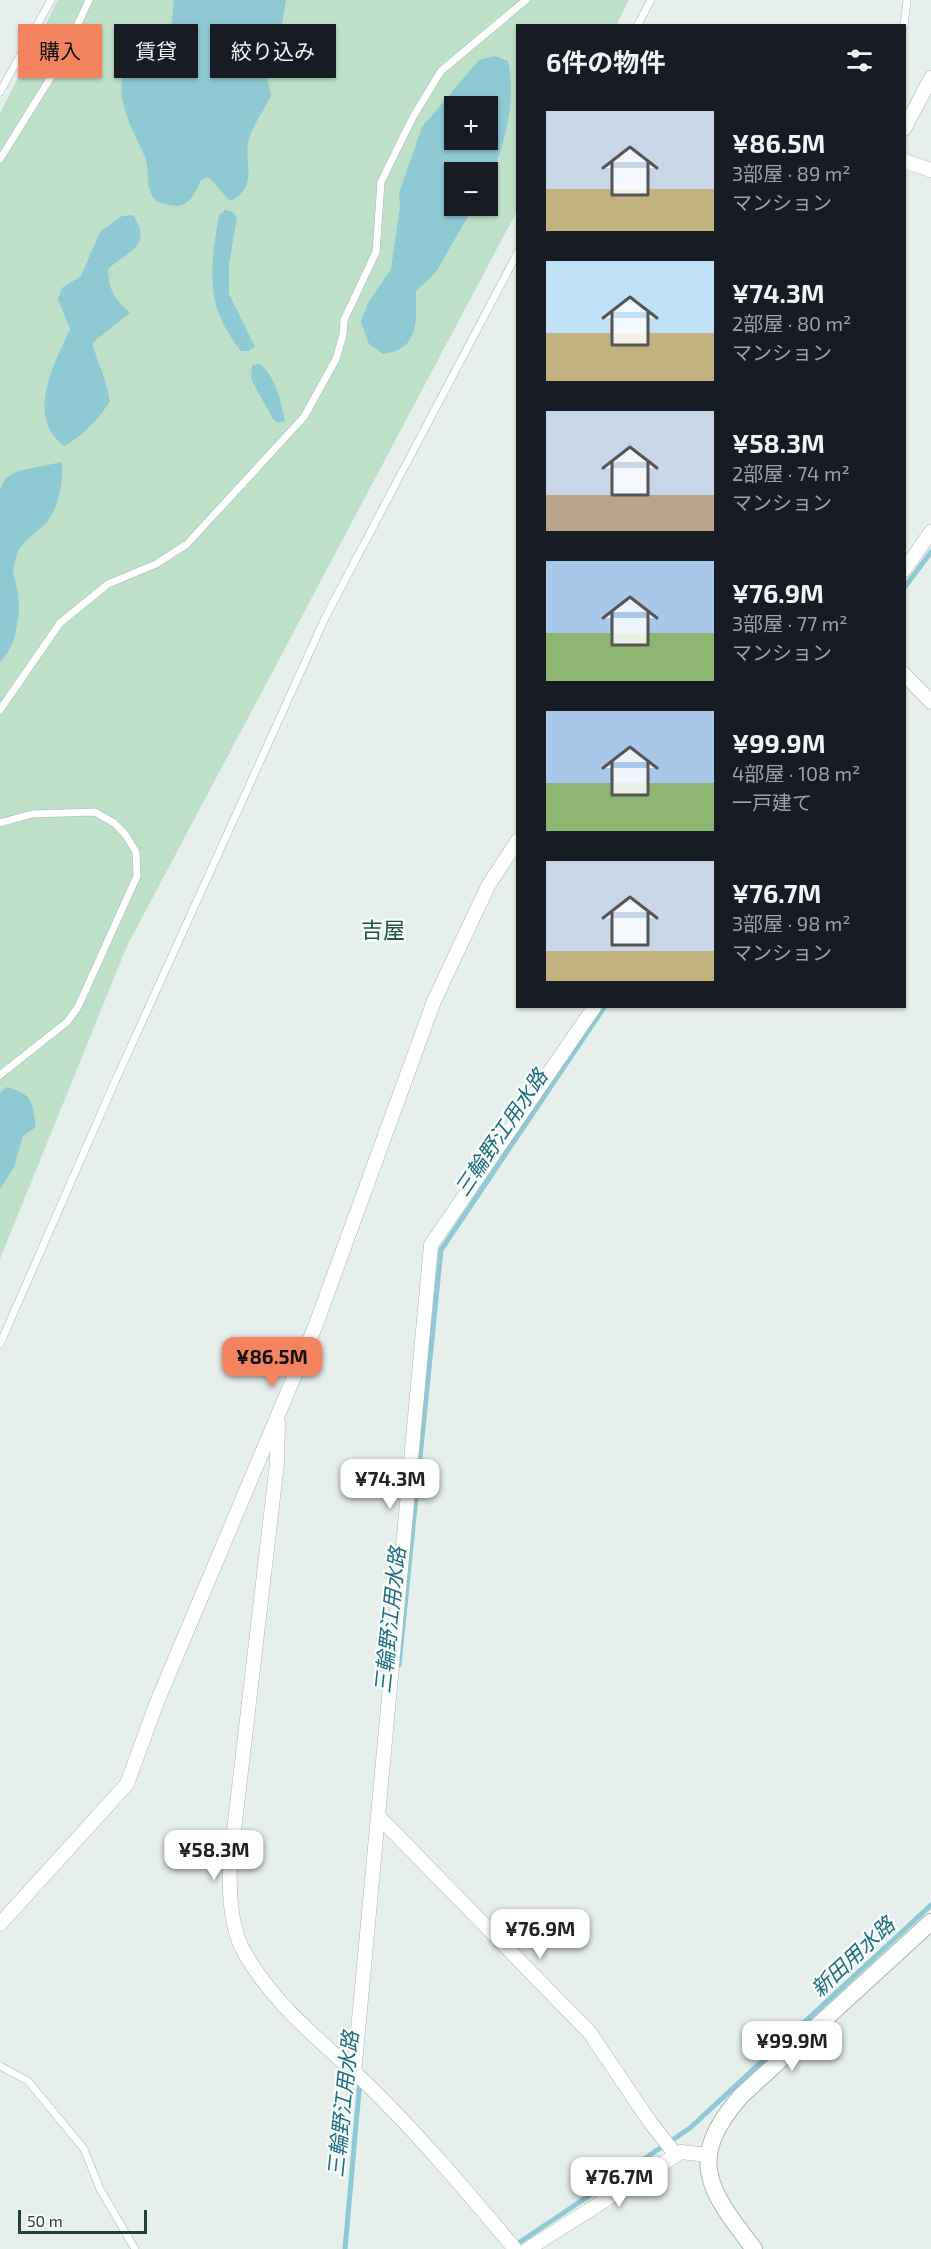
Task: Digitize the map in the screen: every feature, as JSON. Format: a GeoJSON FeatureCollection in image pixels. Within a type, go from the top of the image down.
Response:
{"type":"FeatureCollection","features":[{"type":"Feature","properties":{"kind":"street"},"geometry":{"type":"LineString","coordinates":[[906,125],[931,78]]}},
{"type":"Feature","properties":{"kind":"street"},"geometry":{"type":"LineString","coordinates":[[906,162],[931,170]]}},
{"type":"Feature","properties":{"kind":"street"},"geometry":{"type":"LineString","coordinates":[[906,567],[931,532]]}},
{"type":"Feature","properties":{"kind":"street"},"geometry":{"type":"LineString","coordinates":[[906,676],[931,702]]}},
{"type":"Feature","properties":{"kind":"street"},"geometry":{"type":"LineString","coordinates":[[0,1924],[127,1784],[157,1702],[278,1414],[356,1219],[434,1001],[488,886],[516,843]]}},
{"type":"Feature","properties":{"kind":"street"},"geometry":{"type":"LineString","coordinates":[[354,2074],[431,1245],[594,1008]]}},
{"type":"Feature","properties":{"kind":"street"},"geometry":{"type":"LineString","coordinates":[[278,1414],[277,1463],[230,1865],[230,1892],[241,1944],[259,1975],[285,2006],[368,2085],[462,2186],[515,2249]]}},
{"type":"Feature","properties":{"kind":"street"},"geometry":{"type":"LineString","coordinates":[[379,1817],[590,2033],[661,2137],[676,2155]]}},
{"type":"Feature","properties":{"kind":"street"},"geometry":{"type":"LineString","coordinates":[[754,2249],[718,2199],[709,2174],[708,2155],[712,2138],[726,2114],[741,2096],[931,1922]]}},
{"type":"Feature","properties":{"kind":"street"},"geometry":{"type":"LineString","coordinates":[[528,2249],[681,2152],[708,2155]]}},
{"type":"Feature","properties":{"kind":"lane"},"geometry":{"type":"LineString","coordinates":[[0,92],[51,0]]}},
{"type":"Feature","properties":{"kind":"lane"},"geometry":{"type":"LineString","coordinates":[[0,159],[61,61],[89,0]]}},
{"type":"Feature","properties":{"kind":"lane"},"geometry":{"type":"LineString","coordinates":[[0,710],[60,623],[108,584],[156,564],[188,544],[304,417],[336,359],[343,335],[344,320],[373,259],[381,182],[412,117],[441,71],[526,0]]}},
{"type":"Feature","properties":{"kind":"lane"},"geometry":{"type":"LineString","coordinates":[[638,24],[651,0]]}},
{"type":"Feature","properties":{"kind":"lane"},"geometry":{"type":"LineString","coordinates":[[904,24],[907,0]]}},
{"type":"Feature","properties":{"kind":"lane"},"geometry":{"type":"LineString","coordinates":[[0,1344],[113,1086],[327,616],[516,256]]}},
{"type":"Feature","properties":{"kind":"lane"},"geometry":{"type":"LineString","coordinates":[[0,823],[32,814],[95,812],[114,823],[125,834],[136,852],[137,876],[78,1007],[66,1022],[0,1075]]}},
{"type":"Feature","properties":{"kind":"lane"},"geometry":{"type":"LineString","coordinates":[[0,2066],[28,2081],[84,2149],[100,2189],[135,2249]]}},
{"type":"Feature","properties":{"kind":"green space"},"geometry":{"type":"Polygon","coordinates":[[[58,0],[629,0],[617,24],[516,24],[516,213],[127,946],[0,1259],[0,113],[18,78],[102,78],[102,24],[46,24],[58,0]]]}},
{"type":"Feature","properties":{"kind":"water"},"geometry":{"type":"Polygon","coordinates":[[[174,0],[286,0],[282,24],[210,24],[210,78],[267,78],[271,96],[248,143],[247,182],[239,195],[230,201],[209,177],[201,180],[189,201],[179,206],[156,201],[148,184],[147,163],[122,99],[123,78],[198,78],[198,24],[172,24],[174,0]]]}},
{"type":"Feature","properties":{"kind":"water"},"geometry":{"type":"Polygon","coordinates":[[[495,56],[508,61],[510,109],[504,140],[496,162],[444,162],[444,216],[468,216],[436,272],[416,291],[415,323],[410,340],[395,351],[383,354],[369,344],[361,322],[368,303],[391,269],[400,206],[399,193],[422,127],[444,101],[444,150],[498,150],[498,96],[448,96],[479,60],[495,56]]]}},
{"type":"Feature","properties":{"kind":"water"},"geometry":{"type":"Polygon","coordinates":[[[225,210],[233,212],[237,218],[229,264],[229,294],[255,347],[249,351],[241,351],[229,334],[215,302],[213,253],[219,215],[225,210]]]}},
{"type":"Feature","properties":{"kind":"water"},"geometry":{"type":"Polygon","coordinates":[[[133,215],[141,234],[139,241],[130,253],[108,269],[113,294],[130,313],[92,343],[105,379],[110,402],[90,427],[64,446],[52,434],[46,420],[45,405],[46,390],[51,374],[70,329],[58,299],[62,288],[81,276],[100,232],[122,216],[133,215]]]}},
{"type":"Feature","properties":{"kind":"water"},"geometry":{"type":"Polygon","coordinates":[[[260,364],[270,375],[285,421],[278,423],[273,419],[251,379],[252,365],[260,364]]]}},
{"type":"Feature","properties":{"kind":"water"},"geometry":{"type":"Polygon","coordinates":[[[62,462],[61,488],[53,513],[43,526],[24,543],[16,558],[13,572],[19,606],[17,627],[11,647],[0,662],[0,489],[6,478],[18,471],[62,462]]]}},
{"type":"Feature","properties":{"kind":"water"},"geometry":{"type":"Polygon","coordinates":[[[7,1087],[22,1093],[30,1101],[36,1127],[23,1136],[14,1167],[0,1189],[0,1093],[7,1087]]]}},
{"type":"Feature","properties":{"kind":"waterway","name":"三輪野江用水路"},"geometry":{"type":"LineString","coordinates":[[906,585],[931,552]]}},
{"type":"Feature","properties":{"kind":"waterway","name":"三輪野江用水路"},"geometry":{"type":"LineString","coordinates":[[399,1665],[441,1250],[604,1008]]}},
{"type":"Feature","properties":{"kind":"waterway","name":"新田用水路"},"geometry":{"type":"LineString","coordinates":[[514,2246],[690,2128],[931,1905]]}},
{"type":"Feature","properties":{"kind":"waterway","name":"三輪野江用水路"},"geometry":{"type":"LineString","coordinates":[[345,2249],[360,2080]]}},
{"type":"Feature","properties":{"kind":"district","name":"吉屋"},"geometry":{"type":"Point","coordinates":[383,929]}}]}
